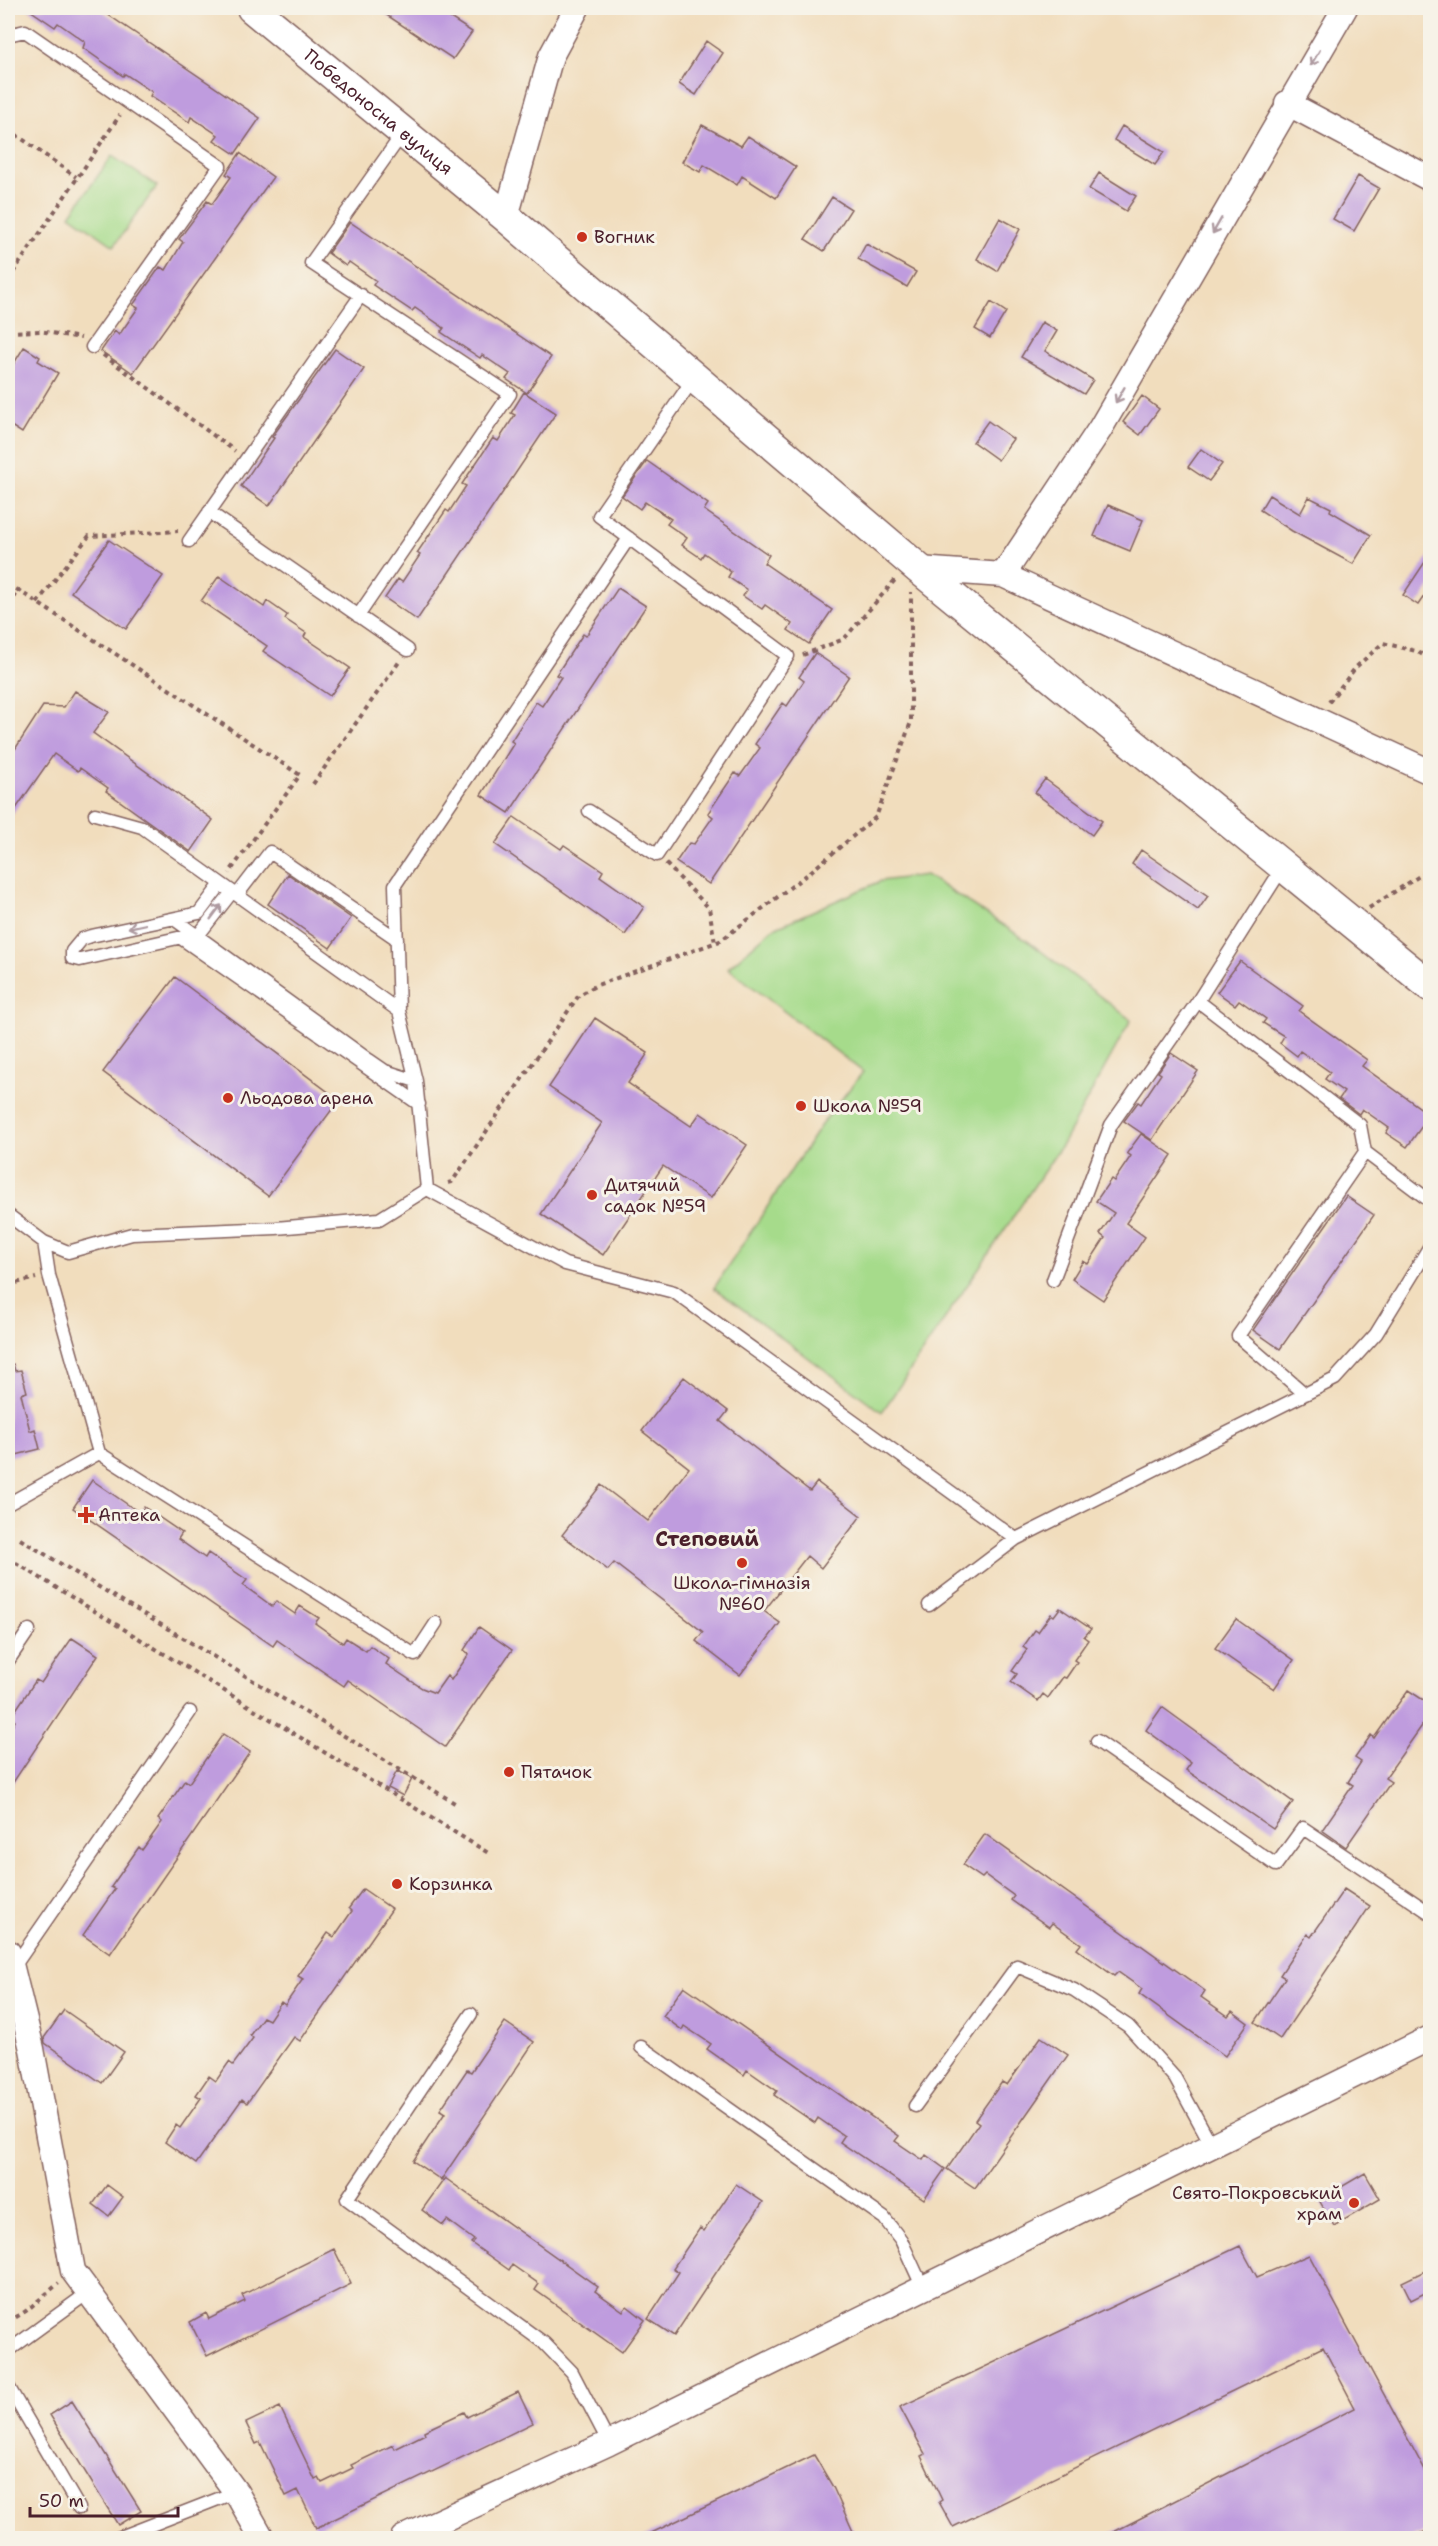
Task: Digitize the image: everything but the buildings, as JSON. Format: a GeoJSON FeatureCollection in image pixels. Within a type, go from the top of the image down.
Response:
{"type":"FeatureCollection","features":[{"type":"Feature","properties":{"kind":"street","name":"Победоносна вулиця"},"geometry":{"type":"LineString","coordinates":[[252,8],[506,217],[915,565],[1430,986]]}},
{"type":"Feature","properties":{"kind":"street"},"geometry":{"type":"LineString","coordinates":[[506,217],[551,56],[577,8]]}},
{"type":"Feature","properties":{"kind":"street"},"geometry":{"type":"LineString","coordinates":[[1003,575],[1100,429],[1287,104],[1345,8]]}},
{"type":"Feature","properties":{"kind":"street"},"geometry":{"type":"LineString","coordinates":[[1287,104],[1431,179]]}},
{"type":"Feature","properties":{"kind":"street"},"geometry":{"type":"LineString","coordinates":[[915,565],[1003,575],[1431,772]]}},
{"type":"Feature","properties":{"kind":"street"},"geometry":{"type":"LineString","coordinates":[[10,1960],[32,2049],[73,2271],[236,2492],[262,2538]]}},
{"type":"Feature","properties":{"kind":"street"},"geometry":{"type":"LineString","coordinates":[[403,2538],[609,2444],[1431,2038]]}},
{"type":"Feature","properties":{"kind":"lane"},"geometry":{"type":"LineString","coordinates":[[8,35],[25,31],[220,166],[92,347]]}},
{"type":"Feature","properties":{"kind":"lane"},"geometry":{"type":"LineString","coordinates":[[358,616],[510,394],[311,263],[404,132]]}},
{"type":"Feature","properties":{"kind":"lane"},"geometry":{"type":"LineString","coordinates":[[189,542],[361,295]]}},
{"type":"Feature","properties":{"kind":"lane"},"geometry":{"type":"LineString","coordinates":[[589,811],[657,855],[788,656],[599,516],[695,378]]}},
{"type":"Feature","properties":{"kind":"lane"},"geometry":{"type":"LineString","coordinates":[[209,512],[408,650]]}},
{"type":"Feature","properties":{"kind":"lane"},"geometry":{"type":"LineString","coordinates":[[427,1189],[416,1081],[399,1011],[395,885],[629,538]]}},
{"type":"Feature","properties":{"kind":"lane"},"geometry":{"type":"LineString","coordinates":[[95,814],[142,827],[399,1011]]}},
{"type":"Feature","properties":{"kind":"lane"},"geometry":{"type":"LineString","coordinates":[[230,891],[200,933],[80,960],[72,958],[71,955],[82,939],[199,914],[230,891],[270,852],[397,939]]}},
{"type":"Feature","properties":{"kind":"lane"},"geometry":{"type":"LineString","coordinates":[[1053,1280],[1112,1125],[1198,1001],[1284,866]]}},
{"type":"Feature","properties":{"kind":"lane"},"geometry":{"type":"LineString","coordinates":[[174,919],[385,1071],[416,1081]]}},
{"type":"Feature","properties":{"kind":"lane"},"geometry":{"type":"LineString","coordinates":[[181,938],[419,1104]]}},
{"type":"Feature","properties":{"kind":"lane"},"geometry":{"type":"LineString","coordinates":[[1198,1001],[1360,1125],[1365,1152],[1431,1201]]}},
{"type":"Feature","properties":{"kind":"lane"},"geometry":{"type":"LineString","coordinates":[[1305,1394],[1238,1336],[1365,1152]]}},
{"type":"Feature","properties":{"kind":"lane"},"geometry":{"type":"LineString","coordinates":[[8,1215],[44,1242],[68,1252],[132,1234],[276,1228],[380,1219],[427,1189]]}},
{"type":"Feature","properties":{"kind":"lane"},"geometry":{"type":"LineString","coordinates":[[427,1189],[565,1264],[674,1292],[1016,1539]]}},
{"type":"Feature","properties":{"kind":"lane"},"geometry":{"type":"LineString","coordinates":[[44,1242],[49,1275],[99,1453],[415,1655],[436,1623]]}},
{"type":"Feature","properties":{"kind":"lane"},"geometry":{"type":"LineString","coordinates":[[929,1605],[1016,1539],[1335,1379],[1377,1334],[1431,1246]]}},
{"type":"Feature","properties":{"kind":"lane"},"geometry":{"type":"LineString","coordinates":[[8,1504],[99,1453]]}},
{"type":"Feature","properties":{"kind":"lane"},"geometry":{"type":"LineString","coordinates":[[8,1661],[29,1629]]}},
{"type":"Feature","properties":{"kind":"lane"},"geometry":{"type":"LineString","coordinates":[[10,1960],[190,1712]]}},
{"type":"Feature","properties":{"kind":"lane"},"geometry":{"type":"LineString","coordinates":[[1097,1742],[1276,1865],[1303,1828],[1431,1913]]}},
{"type":"Feature","properties":{"kind":"lane"},"geometry":{"type":"LineString","coordinates":[[915,2106],[1017,1966],[1074,1990],[1128,2026],[1175,2078],[1212,2146]]}},
{"type":"Feature","properties":{"kind":"lane"},"geometry":{"type":"LineString","coordinates":[[471,2013],[346,2199],[544,2343],[572,2372],[609,2444]]}},
{"type":"Feature","properties":{"kind":"lane"},"geometry":{"type":"LineString","coordinates":[[641,2046],[884,2218],[901,2240],[923,2289]]}},
{"type":"Feature","properties":{"kind":"lane"},"geometry":{"type":"LineString","coordinates":[[8,2351],[89,2292]]}},
{"type":"Feature","properties":{"kind":"lane"},"geometry":{"type":"LineString","coordinates":[[8,2386],[52,2449],[76,2503],[84,2489]]}},
{"type":"Feature","properties":{"kind":"lane"},"geometry":{"type":"LineString","coordinates":[[118,2538],[236,2492]]}},
{"type":"Feature","properties":{"kind":"path"},"geometry":{"type":"LineString","coordinates":[[8,280],[76,177],[129,103]]}},
{"type":"Feature","properties":{"kind":"path"},"geometry":{"type":"LineString","coordinates":[[8,129],[76,177]]}},
{"type":"Feature","properties":{"kind":"path"},"geometry":{"type":"LineString","coordinates":[[8,332],[40,331],[87,340],[92,347],[238,453],[236,473]]}},
{"type":"Feature","properties":{"kind":"path"},"geometry":{"type":"LineString","coordinates":[[37,603],[89,537],[196,530]]}},
{"type":"Feature","properties":{"kind":"path"},"geometry":{"type":"LineString","coordinates":[[783,663],[844,639],[915,565]]}},
{"type":"Feature","properties":{"kind":"path"},"geometry":{"type":"LineString","coordinates":[[427,1189],[452,1182],[579,996],[597,985],[715,943],[809,873],[876,817],[911,722],[915,565]]}},
{"type":"Feature","properties":{"kind":"path"},"geometry":{"type":"LineString","coordinates":[[8,585],[300,775],[230,891]]}},
{"type":"Feature","properties":{"kind":"path"},"geometry":{"type":"LineString","coordinates":[[8,606],[18,590]]}},
{"type":"Feature","properties":{"kind":"path"},"geometry":{"type":"LineString","coordinates":[[1316,719],[1356,667],[1383,643],[1416,651],[1431,658]]}},
{"type":"Feature","properties":{"kind":"path"},"geometry":{"type":"LineString","coordinates":[[313,784],[408,650]]}},
{"type":"Feature","properties":{"kind":"path"},"geometry":{"type":"LineString","coordinates":[[657,855],[709,908],[715,943]]}},
{"type":"Feature","properties":{"kind":"path"},"geometry":{"type":"LineString","coordinates":[[1342,913],[1367,909],[1421,875],[1431,872]]}},
{"type":"Feature","properties":{"kind":"path"},"geometry":{"type":"LineString","coordinates":[[8,1285],[49,1275]]}},
{"type":"Feature","properties":{"kind":"path"},"geometry":{"type":"LineString","coordinates":[[20,1539],[458,1805]]}},
{"type":"Feature","properties":{"kind":"path"},"geometry":{"type":"LineString","coordinates":[[8,1558],[490,1854]]}},
{"type":"Feature","properties":{"kind":"path"},"geometry":{"type":"LineString","coordinates":[[8,2322],[26,2311],[73,2271]]}},
{"type":"Feature","properties":{"kind":"green space"},"geometry":{"type":"Polygon","coordinates":[[[112,156],[157,186],[114,246],[70,215],[112,156]]]}},
{"type":"Feature","properties":{"kind":"green space"},"geometry":{"type":"Polygon","coordinates":[[[926,875],[1029,942],[1131,1020],[1063,1143],[882,1412],[714,1288],[821,1125],[863,1072],[728,968],[772,929],[881,881],[926,875]]]}},
{"type":"Feature","properties":{"kind":"place","name":"Вогник"},"geometry":{"type":"Point","coordinates":[582,237]}},
{"type":"Feature","properties":{"kind":"place","name":"Льодова арена"},"geometry":{"type":"Point","coordinates":[228,1098]}},
{"type":"Feature","properties":{"kind":"place","name":"Школа №59"},"geometry":{"type":"Point","coordinates":[801,1106]}},
{"type":"Feature","properties":{"kind":"place","name":"Дитячий садок №59"},"geometry":{"type":"Point","coordinates":[592,1195]}},
{"type":"Feature","properties":{"kind":"place","name":"Аптека"},"geometry":{"type":"Point","coordinates":[86,1515]}},
{"type":"Feature","properties":{"kind":"place","name":"Школа-гімназія №60"},"geometry":{"type":"Point","coordinates":[742,1563]}},
{"type":"Feature","properties":{"kind":"place","name":"Пятачок"},"geometry":{"type":"Point","coordinates":[509,1772]}},
{"type":"Feature","properties":{"kind":"place","name":"Корзинка"},"geometry":{"type":"Point","coordinates":[397,1884]}},
{"type":"Feature","properties":{"kind":"place","name":"Свято-Покровський храм"},"geometry":{"type":"Point","coordinates":[1354,2203]}},
{"type":"Feature","properties":{"kind":"district","name":"Степовий"},"geometry":{"type":"Point","coordinates":[707,1539]}}]}
